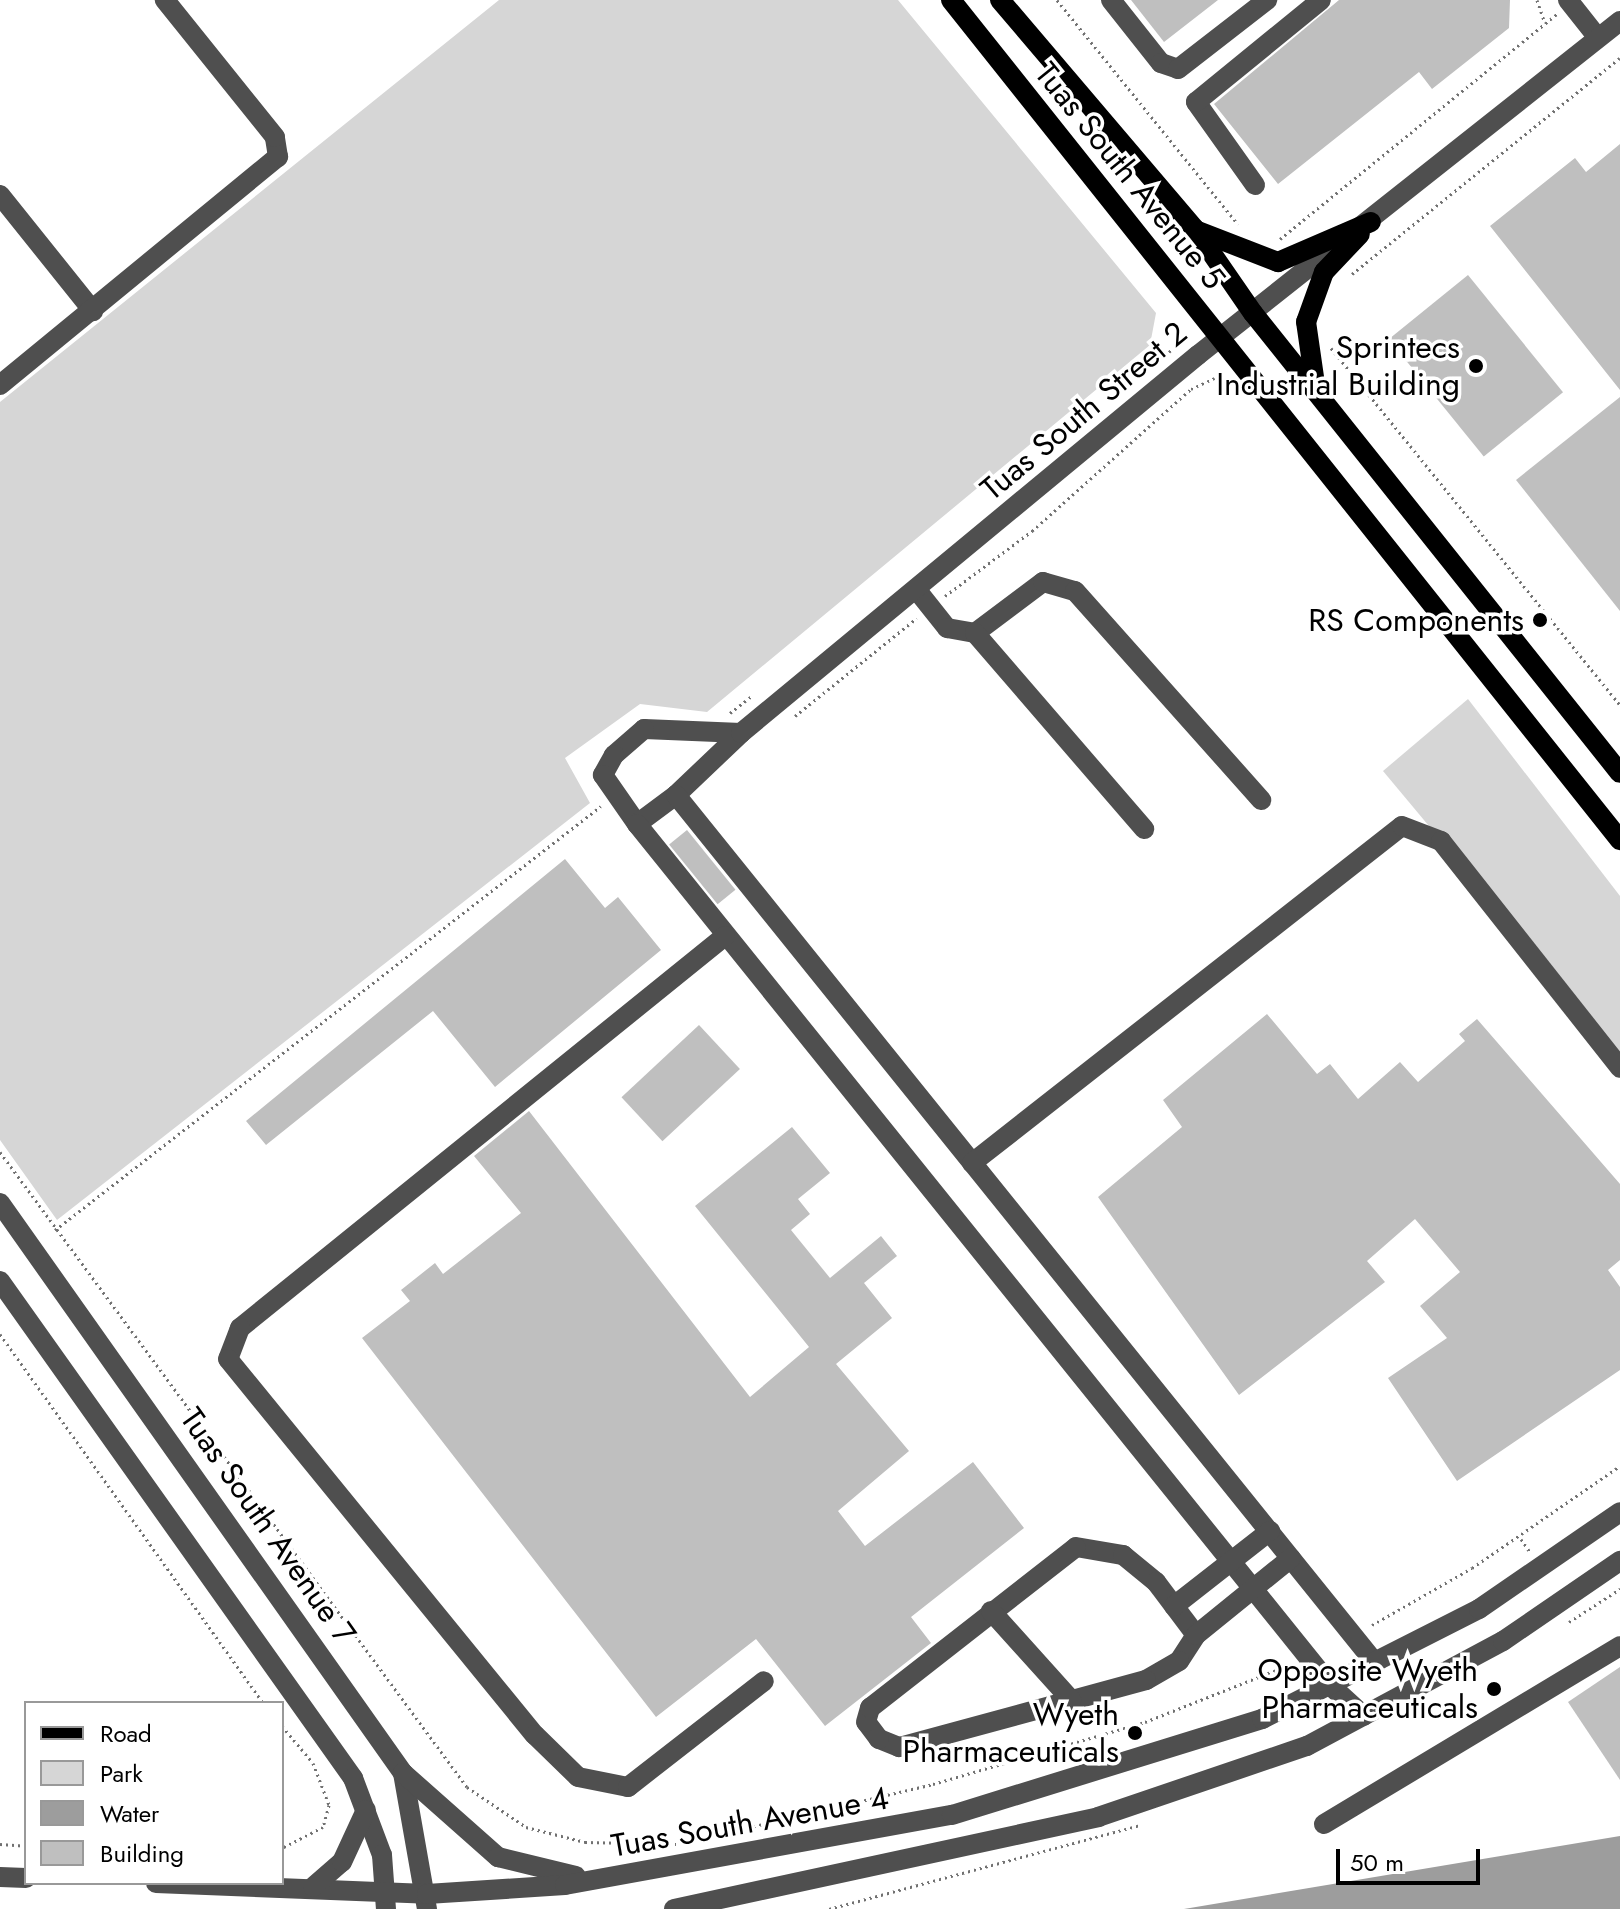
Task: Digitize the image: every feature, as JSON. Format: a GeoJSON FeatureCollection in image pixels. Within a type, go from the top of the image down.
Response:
{"type":"FeatureCollection","features":[{"type":"Feature","properties":{"kind":"main road","name":"Tuas South Avenue 5"},"geometry":{"type":"LineString","coordinates":[[951,0],[1620,840]]}},
{"type":"Feature","properties":{"kind":"main road","name":"Tuas South Avenue 5"},"geometry":{"type":"LineString","coordinates":[[1000,0],[1195,229],[1253,313],[1620,773]]}},
{"type":"Feature","properties":{"kind":"main road"},"geometry":{"type":"LineString","coordinates":[[1195,229],[1278,262],[1371,222]]}},
{"type":"Feature","properties":{"kind":"main road"},"geometry":{"type":"LineString","coordinates":[[1316,391],[1306,322],[1324,272],[1371,222]]}},
{"type":"Feature","properties":{"kind":"street"},"geometry":{"type":"LineString","coordinates":[[0,385],[278,157],[275,137],[165,0]]}},
{"type":"Feature","properties":{"kind":"street"},"geometry":{"type":"LineString","coordinates":[[1111,0],[1161,63],[1178,69],[1267,0]]}},
{"type":"Feature","properties":{"kind":"street"},"geometry":{"type":"LineString","coordinates":[[1255,185],[1196,102],[1321,0]]}},
{"type":"Feature","properties":{"kind":"street"},"geometry":{"type":"LineString","coordinates":[[1569,2],[1598,38]]}},
{"type":"Feature","properties":{"kind":"street","name":"Tuas South Street 2"},"geometry":{"type":"LineString","coordinates":[[637,824],[676,795],[741,733],[1220,337],[1371,222],[1620,21]]}},
{"type":"Feature","properties":{"kind":"street"},"geometry":{"type":"LineString","coordinates":[[2,202],[93,311]]}},
{"type":"Feature","properties":{"kind":"street"},"geometry":{"type":"LineString","coordinates":[[975,633],[1043,582],[1075,591],[1261,800]]}},
{"type":"Feature","properties":{"kind":"street"},"geometry":{"type":"LineString","coordinates":[[916,589],[947,628],[975,633],[1144,829]]}},
{"type":"Feature","properties":{"kind":"street"},"geometry":{"type":"LineString","coordinates":[[741,733],[656,726],[614,755],[603,775],[637,824],[725,936],[1235,1560],[1332,1687],[1364,1716]]}},
{"type":"Feature","properties":{"kind":"street"},"geometry":{"type":"LineString","coordinates":[[676,795],[1376,1664]]}},
{"type":"Feature","properties":{"kind":"street"},"geometry":{"type":"LineString","coordinates":[[972,1163],[1402,826],[1441,841],[1620,1068]]}},
{"type":"Feature","properties":{"kind":"street"},"geometry":{"type":"LineString","coordinates":[[725,936],[240,1328],[228,1359],[535,1735],[578,1777],[628,1787],[764,1681]]}},
{"type":"Feature","properties":{"kind":"street","name":"Tuas South Avenue 7"},"geometry":{"type":"LineString","coordinates":[[0,1203],[403,1773],[427,1902]]}},
{"type":"Feature","properties":{"kind":"street"},"geometry":{"type":"LineString","coordinates":[[0,1281],[353,1778],[366,1810],[386,1901]]}},
{"type":"Feature","properties":{"kind":"street","name":"Tuas South Avenue 4"},"geometry":{"type":"LineString","coordinates":[[234,1885],[313,1887],[386,1901],[427,1902],[597,1880],[952,1815],[1085,1779],[1262,1719],[1332,1687],[1479,1609],[1620,1512]]}},
{"type":"Feature","properties":{"kind":"street"},"geometry":{"type":"LineString","coordinates":[[1174,1606],[1270,1531]]}},
{"type":"Feature","properties":{"kind":"street"},"geometry":{"type":"LineString","coordinates":[[1196,1635],[1174,1606],[1123,1555],[1076,1547],[870,1708],[866,1722],[879,1739],[899,1747],[1146,1680],[1179,1661],[1196,1635],[1291,1558]]}},
{"type":"Feature","properties":{"kind":"street"},"geometry":{"type":"LineString","coordinates":[[674,1909],[1098,1817],[1307,1746],[1503,1641],[1620,1561]]}},
{"type":"Feature","properties":{"kind":"street"},"geometry":{"type":"LineString","coordinates":[[991,1611],[1071,1700]]}},
{"type":"Feature","properties":{"kind":"street"},"geometry":{"type":"LineString","coordinates":[[1324,1824],[1620,1646]]}},
{"type":"Feature","properties":{"kind":"street"},"geometry":{"type":"LineString","coordinates":[[403,1773],[498,1857],[597,1880]]}},
{"type":"Feature","properties":{"kind":"street"},"geometry":{"type":"LineString","coordinates":[[313,1887],[342,1862],[366,1810]]}},
{"type":"Feature","properties":{"kind":"street"},"geometry":{"type":"LineString","coordinates":[[0,1877],[24,1878]]}},
{"type":"Feature","properties":{"kind":"path"},"geometry":{"type":"LineString","coordinates":[[1057,0],[1236,223],[1250,229]]}},
{"type":"Feature","properties":{"kind":"path"},"geometry":{"type":"LineString","coordinates":[[1537,0],[1545,23]]}},
{"type":"Feature","properties":{"kind":"path"},"geometry":{"type":"LineString","coordinates":[[1270,245],[1569,2]]}},
{"type":"Feature","properties":{"kind":"path"},"geometry":{"type":"LineString","coordinates":[[1340,284],[1620,58]]}},
{"type":"Feature","properties":{"kind":"path"},"geometry":{"type":"LineString","coordinates":[[1158,362],[1185,337]]}},
{"type":"Feature","properties":{"kind":"path"},"geometry":{"type":"LineString","coordinates":[[1329,342],[1620,705]]}},
{"type":"Feature","properties":{"kind":"path"},"geometry":{"type":"LineString","coordinates":[[717,717],[755,693]]}},
{"type":"Feature","properties":{"kind":"path"},"geometry":{"type":"LineString","coordinates":[[595,797],[609,818]]}},
{"type":"Feature","properties":{"kind":"path"},"geometry":{"type":"LineString","coordinates":[[55,1230],[601,806]]}},
{"type":"Feature","properties":{"kind":"path"},"geometry":{"type":"LineString","coordinates":[[0,1152],[457,1774],[526,1827],[585,1842],[678,1844],[933,1784],[1145,1722],[1309,1657]]}},
{"type":"Feature","properties":{"kind":"path"},"geometry":{"type":"LineString","coordinates":[[0,1334],[262,1701]]}},
{"type":"Feature","properties":{"kind":"path"},"geometry":{"type":"LineString","coordinates":[[1353,1636],[1472,1568],[1620,1466]]}},
{"type":"Feature","properties":{"kind":"path"},"geometry":{"type":"LineString","coordinates":[[284,1728],[313,1763],[329,1805],[323,1827],[284,1847]]}},
{"type":"Feature","properties":{"kind":"path"},"geometry":{"type":"LineString","coordinates":[[0,1844],[24,1846]]}},
{"type":"Feature","properties":{"kind":"green space"},"geometry":{"type":"Polygon","coordinates":[[[499,0],[898,0],[1156,313],[1150,345],[707,712],[640,704],[565,758],[590,803],[57,1220],[0,1140],[0,402],[499,0]]]}},
{"type":"Feature","properties":{"kind":"green space"},"geometry":{"type":"Polygon","coordinates":[[[1468,699],[1620,896],[1620,1055],[1383,771],[1468,699]]]}},
{"type":"Feature","properties":{"kind":"water"},"geometry":{"type":"Polygon","coordinates":[[[1620,1836],[1620,1909],[1184,1909],[1620,1836]]]}},
{"type":"Feature","properties":{"kind":"building"},"geometry":{"type":"Polygon","coordinates":[[[1131,0],[1218,0],[1164,42],[1131,0]]]}},
{"type":"Feature","properties":{"kind":"building"},"geometry":{"type":"Polygon","coordinates":[[[1339,0],[1510,0],[1509,28],[1432,89],[1419,72],[1278,184],[1214,104],[1339,0]]]}},
{"type":"Feature","properties":{"kind":"building"},"geometry":{"type":"Polygon","coordinates":[[[1620,144],[1620,390],[1490,226],[1575,158],[1586,172],[1620,144]]]}},
{"type":"Feature","properties":{"kind":"building","name":"Sprintecs Industrial Building"},"geometry":{"type":"Polygon","coordinates":[[[1468,275],[1563,392],[1484,457],[1389,339],[1468,275]]]}},
{"type":"Feature","properties":{"kind":"building"},"geometry":{"type":"Polygon","coordinates":[[[1620,397],[1620,611],[1516,480],[1620,397]]]}},
{"type":"Feature","properties":{"kind":"building"},"geometry":{"type":"Polygon","coordinates":[[[687,830],[735,890],[718,904],[669,844],[687,830]]]}},
{"type":"Feature","properties":{"kind":"building"},"geometry":{"type":"Polygon","coordinates":[[[565,859],[605,908],[618,897],[661,950],[495,1087],[433,1011],[266,1145],[246,1121],[565,859]]]}},
{"type":"Feature","properties":{"kind":"building"},"geometry":{"type":"Polygon","coordinates":[[[1267,1014],[1317,1074],[1330,1064],[1358,1099],[1400,1062],[1418,1082],[1465,1041],[1459,1034],[1477,1019],[1620,1184],[1620,1260],[1608,1270],[1620,1287],[1620,1370],[1457,1481],[1388,1378],[1447,1338],[1420,1306],[1460,1272],[1415,1219],[1367,1261],[1385,1282],[1239,1395],[1098,1197],[1182,1127],[1163,1100],[1267,1014]]]}},
{"type":"Feature","properties":{"kind":"building"},"geometry":{"type":"Polygon","coordinates":[[[699,1025],[740,1069],[662,1141],[621,1097],[699,1025]]]}},
{"type":"Feature","properties":{"kind":"building"},"geometry":{"type":"Polygon","coordinates":[[[529,1111],[750,1397],[809,1347],[695,1206],[792,1127],[830,1173],[798,1199],[810,1214],[791,1230],[830,1278],[881,1236],[897,1256],[864,1283],[892,1318],[836,1364],[909,1451],[838,1511],[865,1546],[973,1462],[1024,1528],[911,1617],[931,1643],[825,1726],[756,1639],[656,1717],[362,1338],[410,1301],[401,1290],[435,1263],[443,1274],[521,1213],[474,1156],[529,1111]]]}},
{"type":"Feature","properties":{"kind":"building"},"geometry":{"type":"Polygon","coordinates":[[[1620,1667],[1620,1780],[1568,1702],[1620,1667]]]}},
{"type":"Feature","properties":{"kind":"place","name":"Sprintecs Industrial Building"},"geometry":{"type":"Point","coordinates":[1476,366]}},
{"type":"Feature","properties":{"kind":"place","name":"RS Components"},"geometry":{"type":"Point","coordinates":[1540,620]}},
{"type":"Feature","properties":{"kind":"place","name":"Opposite Wyeth Pharmaceuticals"},"geometry":{"type":"Point","coordinates":[1494,1689]}},
{"type":"Feature","properties":{"kind":"place","name":"Wyeth Pharmaceuticals"},"geometry":{"type":"Point","coordinates":[1135,1733]}}]}
